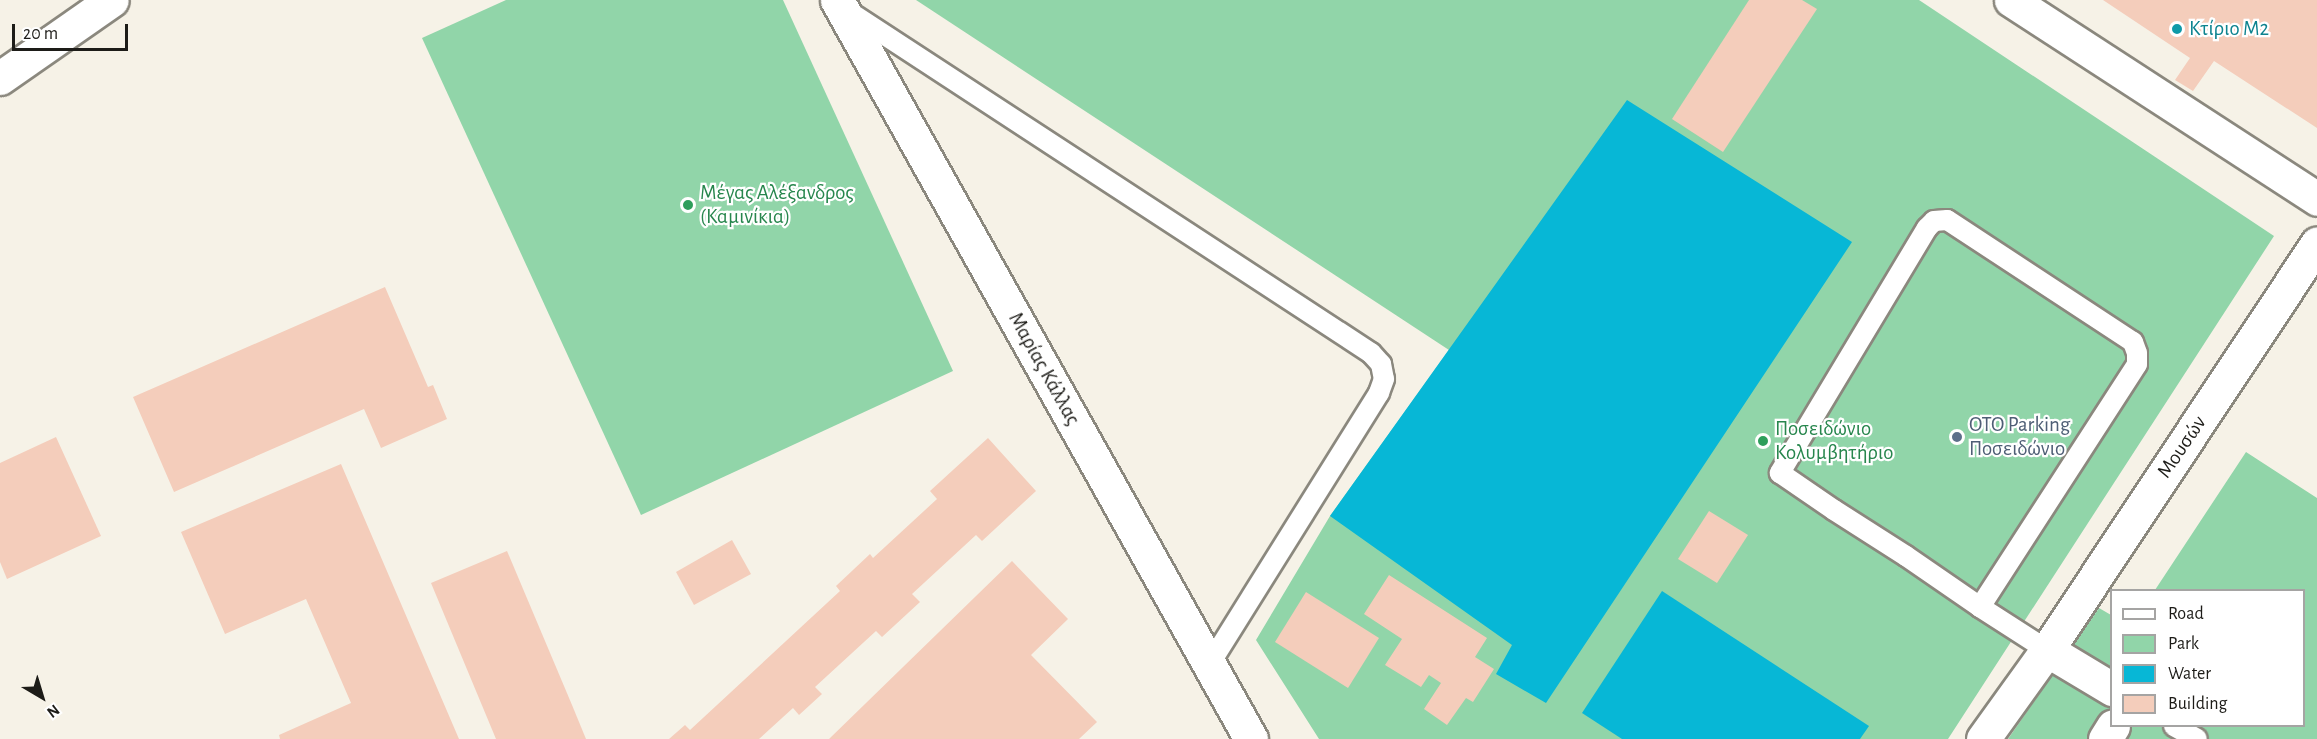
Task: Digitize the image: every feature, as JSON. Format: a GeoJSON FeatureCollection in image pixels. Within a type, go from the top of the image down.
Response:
{"type":"FeatureCollection","features":[{"type":"Feature","properties":{"kind":"street"},"geometry":{"type":"LineString","coordinates":[[0,78],[112,0]]}},
{"type":"Feature","properties":{"kind":"street"},"geometry":{"type":"LineString","coordinates":[[2011,0],[2317,199]]}},
{"type":"Feature","properties":{"kind":"street","name":"Μαρίας Κάλλας"},"geometry":{"type":"LineString","coordinates":[[839,3],[1251,739]]}},
{"type":"Feature","properties":{"kind":"street","name":"Μουσών"},"geometry":{"type":"LineString","coordinates":[[1983,739],[2047,650],[2317,244]]}},
{"type":"Feature","properties":{"kind":"street"},"geometry":{"type":"LineString","coordinates":[[2047,650],[2110,688]]}},
{"type":"Feature","properties":{"kind":"lane"},"geometry":{"type":"LineString","coordinates":[[839,3],[1371,353],[1381,364],[1384,379],[1379,393],[1284,540],[1209,665]]}},
{"type":"Feature","properties":{"kind":"lane"},"geometry":{"type":"LineString","coordinates":[[1980,607],[2137,364],[2138,352],[2133,342],[1947,220],[1934,221],[1927,228],[1780,473],[1980,607],[2047,650]]}},
{"type":"Feature","properties":{"kind":"lane"},"geometry":{"type":"LineString","coordinates":[[2176,727],[2197,739]]}},
{"type":"Feature","properties":{"kind":"green space","name":"Μέγας Αλέξανδρος (Καμινίκια)"},"geometry":{"type":"Polygon","coordinates":[[[506,0],[783,0],[953,371],[641,515],[422,38],[506,0]]]}},
{"type":"Feature","properties":{"kind":"green space","name":"Ποσειδώνιο Κολυμβητήριο"},"geometry":{"type":"Polygon","coordinates":[[[916,0],[1919,0],[2274,236],[1948,739],[1319,739],[1256,640],[1330,516],[1449,350],[916,0]]]}},
{"type":"Feature","properties":{"kind":"green space"},"geometry":{"type":"Polygon","coordinates":[[[2246,452],[2317,498],[2317,739],[2008,739],[2099,608],[2110,614],[2110,727],[2305,727],[2305,589],[2156,589],[2246,452]]]}},
{"type":"Feature","properties":{"kind":"water"},"geometry":{"type":"Polygon","coordinates":[[[1627,100],[1852,242],[1546,703],[1496,674],[1512,645],[1330,516],[1627,100]]]}},
{"type":"Feature","properties":{"kind":"water"},"geometry":{"type":"Polygon","coordinates":[[[1662,591],[1869,726],[1860,739],[1622,739],[1582,713],[1662,591]]]}},
{"type":"Feature","properties":{"kind":"building"},"geometry":{"type":"Polygon","coordinates":[[[1749,0],[1802,0],[1817,9],[1723,152],[1672,119],[1749,0]]]}},
{"type":"Feature","properties":{"kind":"building"},"geometry":{"type":"Polygon","coordinates":[[[2103,0],[2317,0],[2317,128],[2214,61],[2193,91],[2175,80],[2190,58],[2103,0]]]}},
{"type":"Feature","properties":{"kind":"building"},"geometry":{"type":"Polygon","coordinates":[[[385,287],[428,387],[433,385],[447,419],[381,448],[364,409],[174,492],[133,397],[385,287]]]}},
{"type":"Feature","properties":{"kind":"building"},"geometry":{"type":"Polygon","coordinates":[[[56,437],[101,536],[7,579],[0,562],[0,463],[56,437]]]}},
{"type":"Feature","properties":{"kind":"building"},"geometry":{"type":"Polygon","coordinates":[[[988,438],[1036,491],[982,541],[976,535],[912,594],[920,602],[882,637],[876,631],[815,687],[822,694],[799,715],[793,708],[759,739],[669,739],[685,725],[690,730],[840,591],[836,586],[870,554],[873,558],[937,499],[930,491],[988,438]]]}},
{"type":"Feature","properties":{"kind":"building"},"geometry":{"type":"Polygon","coordinates":[[[341,464],[459,739],[280,739],[279,735],[351,703],[306,599],[225,634],[181,532],[341,464]]]}},
{"type":"Feature","properties":{"kind":"building"},"geometry":{"type":"Polygon","coordinates":[[[1709,511],[1748,535],[1717,583],[1678,559],[1709,511]]]}},
{"type":"Feature","properties":{"kind":"building"},"geometry":{"type":"Polygon","coordinates":[[[732,540],[751,574],[694,605],[676,572],[732,540]]]}},
{"type":"Feature","properties":{"kind":"building"},"geometry":{"type":"Polygon","coordinates":[[[507,551],[586,739],[496,739],[431,583],[507,551]]]}},
{"type":"Feature","properties":{"kind":"building"},"geometry":{"type":"Polygon","coordinates":[[[1012,561],[1068,619],[1031,655],[1097,722],[1079,739],[829,739],[1012,561]]]}},
{"type":"Feature","properties":{"kind":"building"},"geometry":{"type":"Polygon","coordinates":[[[1389,575],[1487,638],[1475,657],[1494,669],[1473,702],[1466,698],[1447,725],[1424,709],[1441,683],[1429,675],[1421,687],[1385,665],[1402,639],[1364,614],[1389,575]]]}},
{"type":"Feature","properties":{"kind":"building"},"geometry":{"type":"Polygon","coordinates":[[[1306,592],[1379,638],[1348,688],[1275,642],[1306,592]]]}},
{"type":"Feature","properties":{"kind":"place","name":"Κτίριο Μ2"},"geometry":{"type":"Point","coordinates":[2177,29]}},
{"type":"Feature","properties":{"kind":"place","name":"Μέγας Αλέξανδρος (Καμινίκια)"},"geometry":{"type":"Point","coordinates":[688,205]}},
{"type":"Feature","properties":{"kind":"place","name":"ΟΤΟ Parking Ποσειδώνιο"},"geometry":{"type":"Point","coordinates":[1957,437]}},
{"type":"Feature","properties":{"kind":"place","name":"Ποσειδώνιο Κολυμβητήριο"},"geometry":{"type":"Point","coordinates":[1763,441]}}]}
